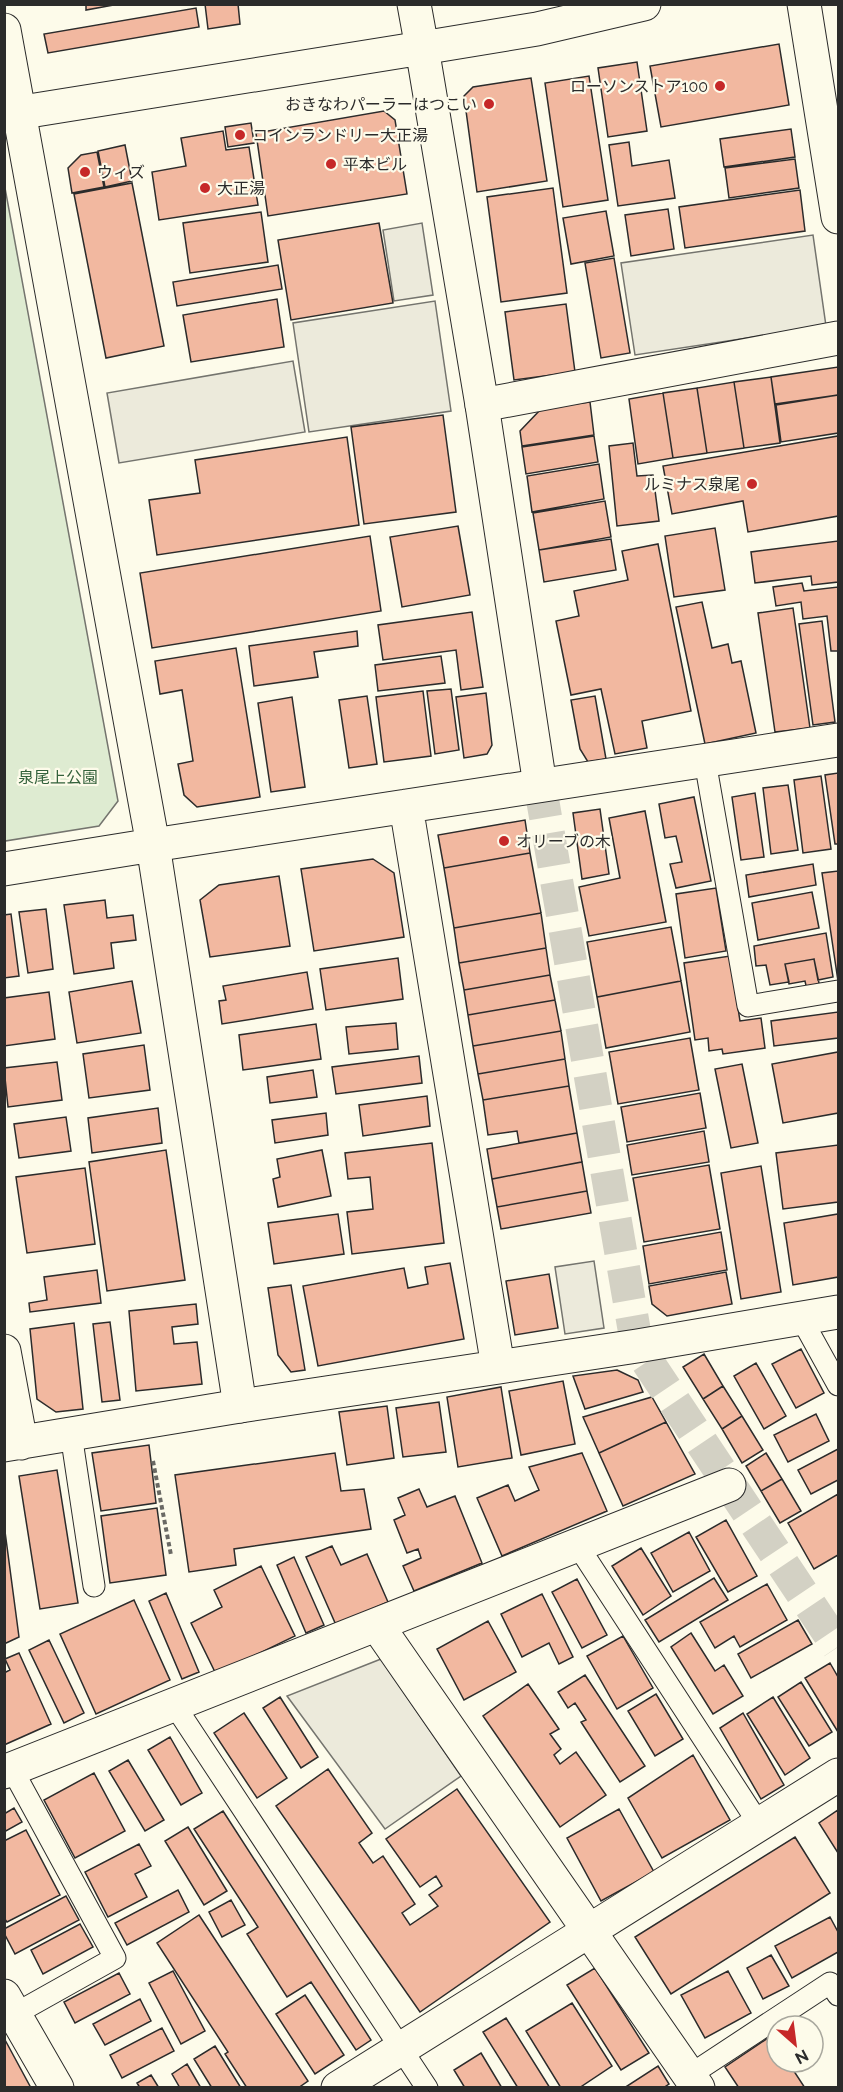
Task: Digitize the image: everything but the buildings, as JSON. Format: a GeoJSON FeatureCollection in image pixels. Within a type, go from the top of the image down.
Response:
{"type":"FeatureCollection","features":[{"type":"Feature","properties":{"kind":"street"},"geometry":{"type":"LineString","coordinates":[[414,4],[482,405],[540,784]]}},
{"type":"Feature","properties":{"kind":"street"},"geometry":{"type":"LineString","coordinates":[[12,114],[537,29],[644,4]]}},
{"type":"Feature","properties":{"kind":"street"},"geometry":{"type":"LineString","coordinates":[[804,4],[838,217]]}},
{"type":"Feature","properties":{"kind":"street"},"geometry":{"type":"LineString","coordinates":[[4,30],[12,114],[153,845],[240,1406]]}},
{"type":"Feature","properties":{"kind":"street"},"geometry":{"type":"LineString","coordinates":[[482,405],[838,338]]}},
{"type":"Feature","properties":{"kind":"street"},"geometry":{"type":"LineString","coordinates":[[4,869],[540,784],[838,740]]}},
{"type":"Feature","properties":{"kind":"street"},"geometry":{"type":"LineString","coordinates":[[406,806],[498,1366]]}},
{"type":"Feature","properties":{"kind":"street"},"geometry":{"type":"LineString","coordinates":[[4,1351],[13,1444],[838,1312]]}},
{"type":"Feature","properties":{"kind":"street"},"geometry":{"type":"LineString","coordinates":[[8,1771],[729,1485]]}},
{"type":"Feature","properties":{"kind":"street"},"geometry":{"type":"LineString","coordinates":[[377,1625],[694,2081]]}},
{"type":"Feature","properties":{"kind":"street"},"geometry":{"type":"LineString","coordinates":[[338,2088],[838,1775]]}},
{"type":"Feature","properties":{"kind":"street"},"geometry":{"type":"LineString","coordinates":[[10,2005],[57,2088]]}},
{"type":"Feature","properties":{"kind":"lane"},"geometry":{"type":"LineString","coordinates":[[705,761],[748,1006],[838,991]]}},
{"type":"Feature","properties":{"kind":"lane"},"geometry":{"type":"LineString","coordinates":[[801,1318],[838,1385]]}},
{"type":"Feature","properties":{"kind":"lane"},"geometry":{"type":"LineString","coordinates":[[71,1434],[94,1586]]}},
{"type":"Feature","properties":{"kind":"lane"},"geometry":{"type":"LineString","coordinates":[[578,1546],[759,1824]]}},
{"type":"Feature","properties":{"kind":"lane"},"geometry":{"type":"LineString","coordinates":[[175,1706],[427,2088]]}},
{"type":"Feature","properties":{"kind":"lane"},"geometry":{"type":"LineString","coordinates":[[8,1771],[115,1958],[10,2005]]}},
{"type":"Feature","properties":{"kind":"lane"},"geometry":{"type":"LineString","coordinates":[[694,2081],[830,1983],[838,1995]]}},
{"type":"Feature","properties":{"kind":"path"},"geometry":{"type":"LineString","coordinates":[[146,1422],[171,1555]]}},
{"type":"Feature","properties":{"kind":"green space","name":"泉尾上公園"},"geometry":{"type":"Polygon","coordinates":[[[5,188],[118,801],[99,826],[5,841],[5,188]]]}},
{"type":"Feature","properties":{"kind":"shaded area"},"geometry":{"type":"Polygon","coordinates":[[[422,223],[433,295],[394,301],[383,230],[422,223]]]}},
{"type":"Feature","properties":{"kind":"shaded area"},"geometry":{"type":"Polygon","coordinates":[[[813,235],[826,326],[635,355],[621,263],[813,235]]]}},
{"type":"Feature","properties":{"kind":"shaded area"},"geometry":{"type":"Polygon","coordinates":[[[435,301],[451,411],[309,432],[293,323],[435,301]]]}},
{"type":"Feature","properties":{"kind":"shaded area"},"geometry":{"type":"Polygon","coordinates":[[[293,361],[305,432],[119,463],[107,393],[293,361]]]}},
{"type":"Feature","properties":{"kind":"shaded area"},"geometry":{"type":"Polygon","coordinates":[[[594,1261],[604,1328],[565,1334],[555,1267],[594,1261]]]}},
{"type":"Feature","properties":{"kind":"shaded area"},"geometry":{"type":"Polygon","coordinates":[[[381,1659],[461,1776],[385,1829],[287,1696],[381,1659]]]}},
{"type":"Feature","properties":{"kind":"tunnel"},"geometry":{"type":"LineString","coordinates":[[540,785],[637,1346],[838,1647]]}},
{"type":"Feature","properties":{"kind":"place","name":"ローソンストア100"},"geometry":{"type":"Point","coordinates":[720,86]}},
{"type":"Feature","properties":{"kind":"place","name":"おきなわパーラーはつこい"},"geometry":{"type":"Point","coordinates":[489,104]}},
{"type":"Feature","properties":{"kind":"place","name":"コインランドリー大正湯"},"geometry":{"type":"Point","coordinates":[240,135]}},
{"type":"Feature","properties":{"kind":"place","name":"平本ビル"},"geometry":{"type":"Point","coordinates":[331,164]}},
{"type":"Feature","properties":{"kind":"place","name":"ウィズ"},"geometry":{"type":"Point","coordinates":[85,172]}},
{"type":"Feature","properties":{"kind":"place","name":"大正湯"},"geometry":{"type":"Point","coordinates":[205,188]}},
{"type":"Feature","properties":{"kind":"place","name":"ルミナス泉尾"},"geometry":{"type":"Point","coordinates":[752,484]}},
{"type":"Feature","properties":{"kind":"place","name":"オリーブの木"},"geometry":{"type":"Point","coordinates":[504,841]}}]}
